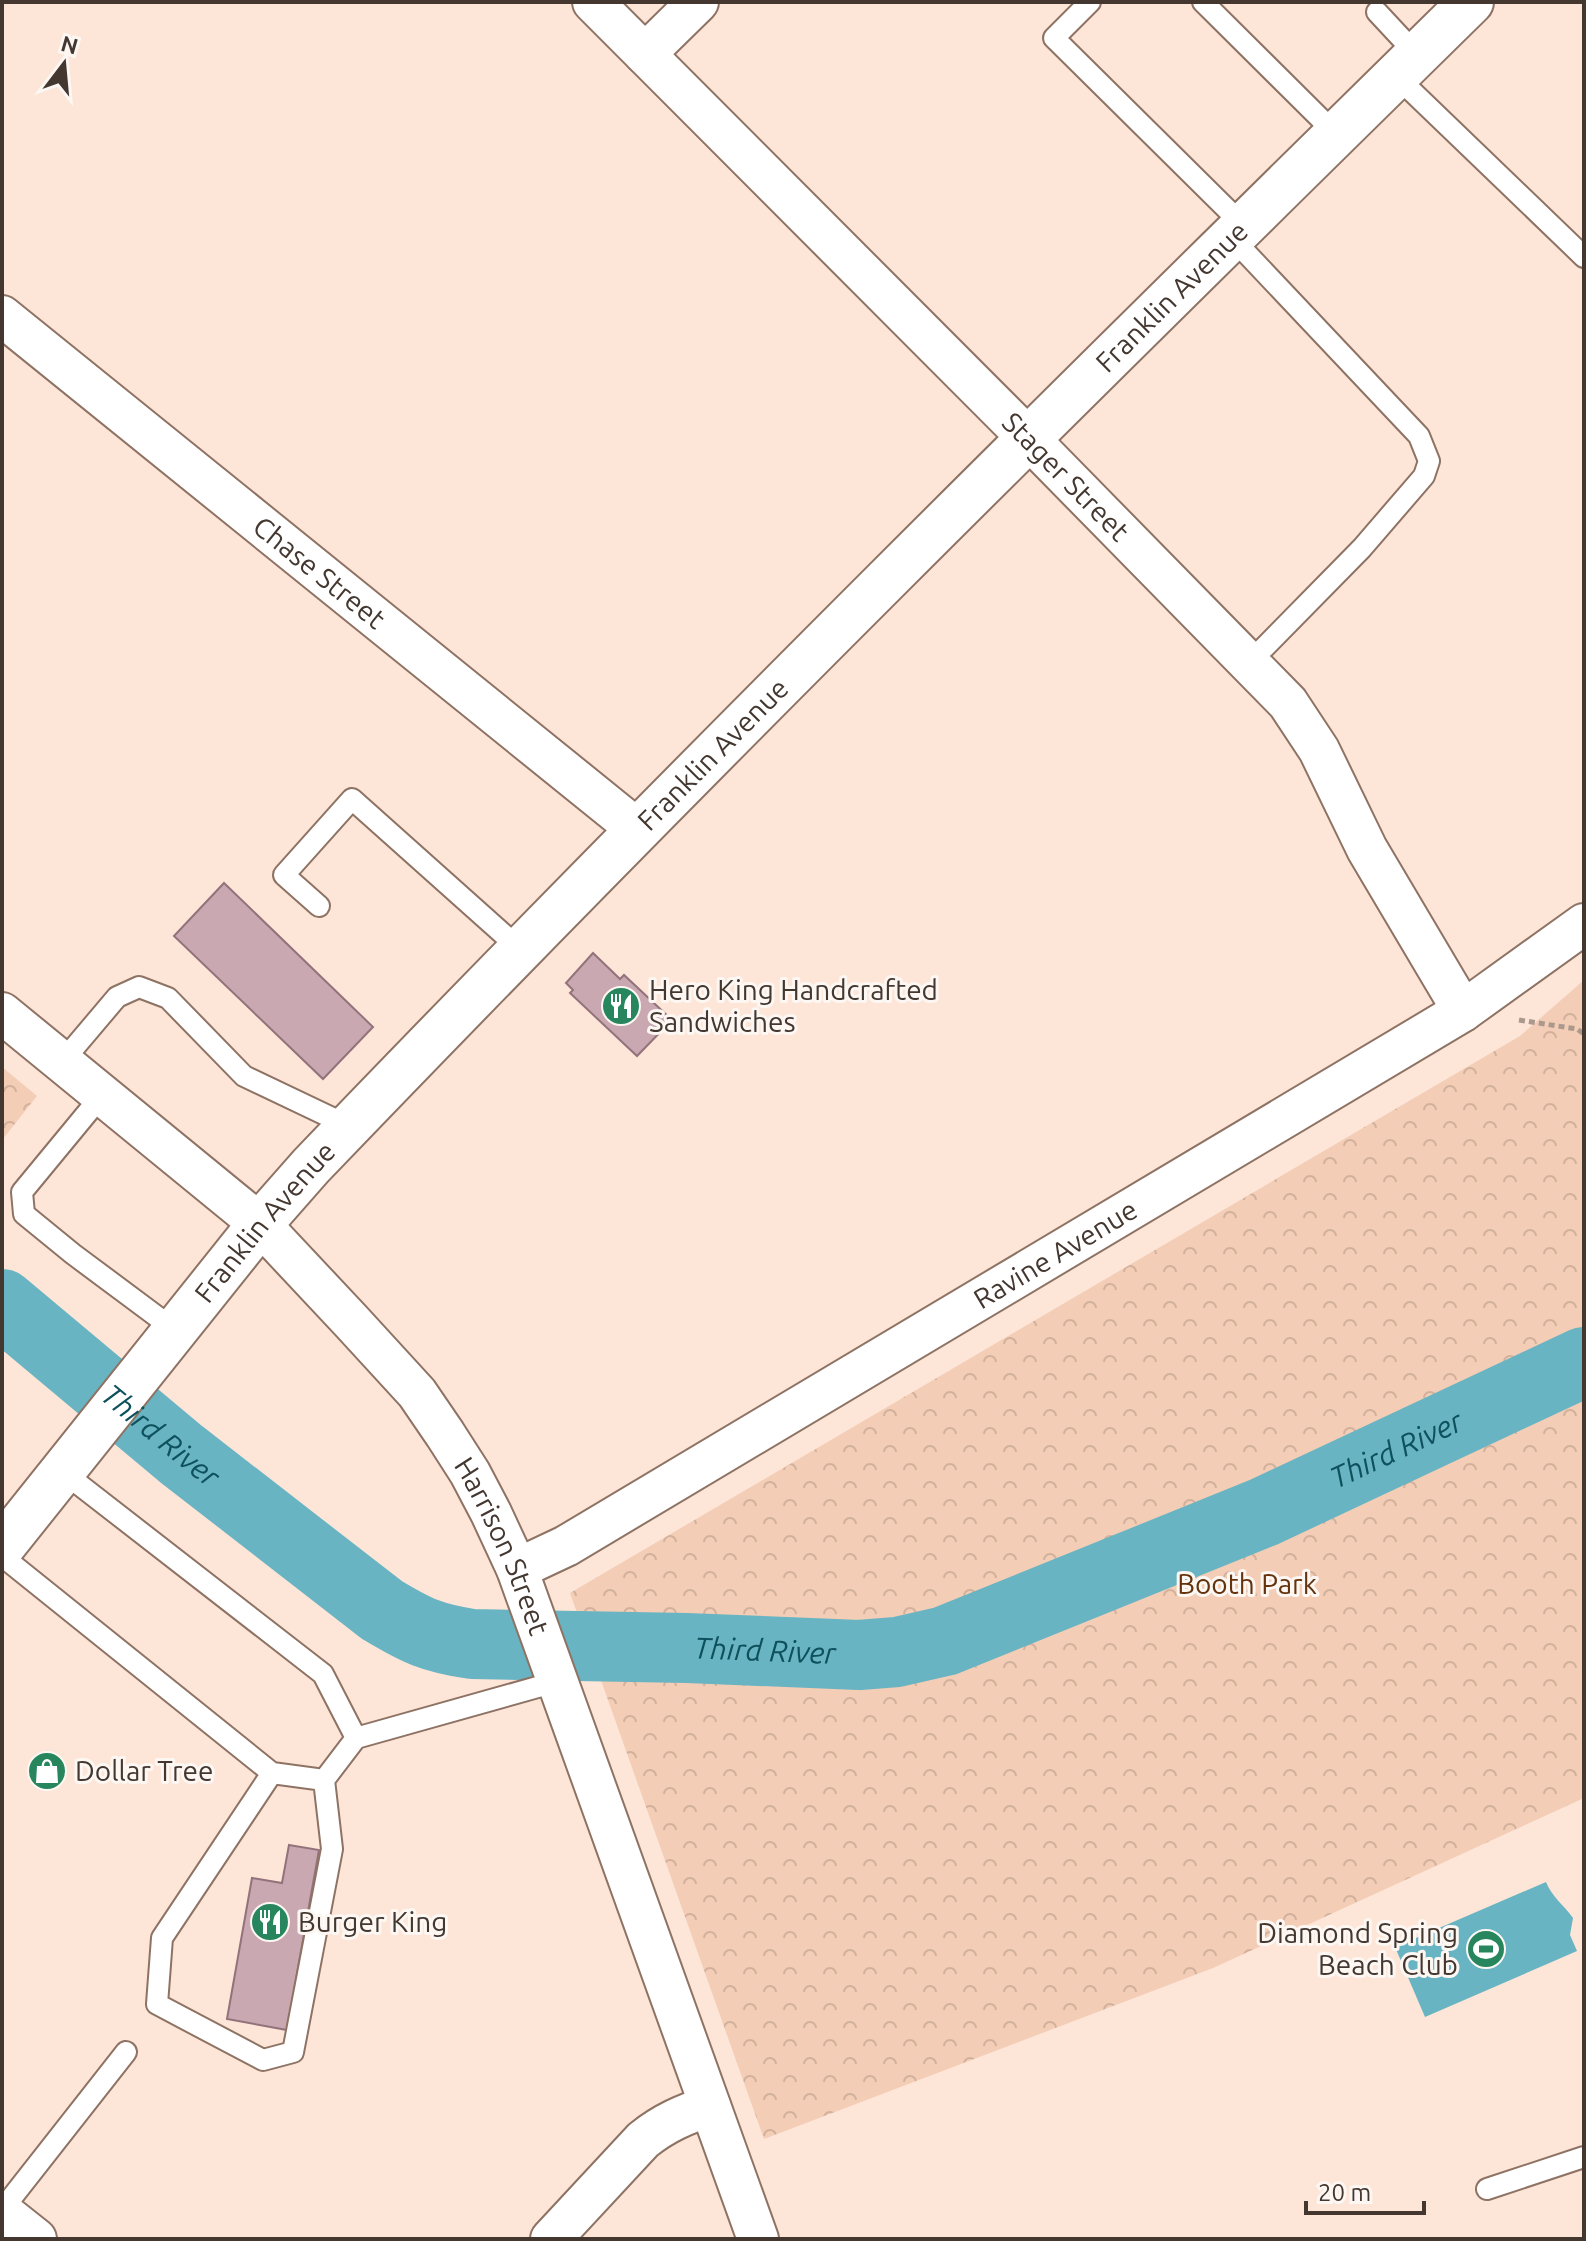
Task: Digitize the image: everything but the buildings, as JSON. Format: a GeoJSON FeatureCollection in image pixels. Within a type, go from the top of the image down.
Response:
{"type":"FeatureCollection","features":[{"type":"Feature","properties":{"kind":"main road","name":"Franklin Avenue"},"geometry":{"type":"LineString","coordinates":[[2,1547],[260,1224],[349,1126],[638,830],[1471,2]]}},
{"type":"Feature","properties":{"kind":"street","name":"Stager Street"},"geometry":{"type":"LineString","coordinates":[[593,2],[1288,703],[1319,750],[1367,849],[1463,1011]]}},
{"type":"Feature","properties":{"kind":"street"},"geometry":{"type":"LineString","coordinates":[[645,54],[698,2]]}},
{"type":"Feature","properties":{"kind":"street","name":"Chase Street"},"geometry":{"type":"LineString","coordinates":[[2,316],[638,830]]}},
{"type":"Feature","properties":{"kind":"street","name":"Ravine Avenue"},"geometry":{"type":"LineString","coordinates":[[521,1579],[566,1546],[1463,1011],[1584,924]]}},
{"type":"Feature","properties":{"kind":"street","name":"Harrison Street"},"geometry":{"type":"LineString","coordinates":[[2,1013],[260,1224],[417,1393],[470,1473],[521,1579],[758,2239]]}},
{"type":"Feature","properties":{"kind":"street"},"geometry":{"type":"LineString","coordinates":[[551,2239],[643,2140],[680,2116],[710,2106]]}},
{"type":"Feature","properties":{"kind":"street"},"geometry":{"type":"LineString","coordinates":[[2,2211],[36,2239]]}},
{"type":"Feature","properties":{"kind":"lane"},"geometry":{"type":"LineString","coordinates":[[1090,2],[1054,38],[1238,232],[1419,436],[1429,461],[1424,476],[1362,548],[1249,663]]}},
{"type":"Feature","properties":{"kind":"lane"},"geometry":{"type":"LineString","coordinates":[[1203,2],[1337,135]]}},
{"type":"Feature","properties":{"kind":"lane"},"geometry":{"type":"LineString","coordinates":[[1377,12],[1406,66],[1584,257]]}},
{"type":"Feature","properties":{"kind":"lane"},"geometry":{"type":"LineString","coordinates":[[319,906],[284,875],[352,799],[521,950]]}},
{"type":"Feature","properties":{"kind":"lane"},"geometry":{"type":"LineString","coordinates":[[62,1062],[117,997],[139,987],[168,998],[244,1076],[349,1126]]}},
{"type":"Feature","properties":{"kind":"lane"},"geometry":{"type":"LineString","coordinates":[[102,1095],[22,1192],[24,1214],[73,1254],[165,1342]]}},
{"type":"Feature","properties":{"kind":"lane"},"geometry":{"type":"LineString","coordinates":[[74,1458],[323,1674],[356,1738]]}},
{"type":"Feature","properties":{"kind":"lane"},"geometry":{"type":"LineString","coordinates":[[2,1556],[272,1773],[324,1780]]}},
{"type":"Feature","properties":{"kind":"lane"},"geometry":{"type":"LineString","coordinates":[[272,1773],[162,1938],[157,2004],[263,2060],[293,2052],[332,1849],[324,1780],[356,1738],[562,1691]]}},
{"type":"Feature","properties":{"kind":"lane"},"geometry":{"type":"LineString","coordinates":[[2,2211],[126,2052]]}},
{"type":"Feature","properties":{"kind":"lane"},"geometry":{"type":"LineString","coordinates":[[1487,2189],[1584,2157]]}},
{"type":"Feature","properties":{"kind":"path"},"geometry":{"type":"LineString","coordinates":[[1463,1011],[1577,1029],[1584,1034]]}},
{"type":"Feature","properties":{"kind":"green space","name":"Booth Park"},"geometry":{"type":"Polygon","coordinates":[[[1584,980],[1584,1798],[1213,1968],[764,2139],[570,1593],[1520,1036],[1584,980]]]}},
{"type":"Feature","properties":{"kind":"green space"},"geometry":{"type":"Polygon","coordinates":[[[2,1067],[37,1096],[2,1140],[2,1067]]]}},
{"type":"Feature","properties":{"kind":"water","name":"Diamond Spring Beach Club"},"geometry":{"type":"Polygon","coordinates":[[[1546,1882],[1573,1918],[1570,1935],[1577,1951],[1425,2017],[1395,1947],[1546,1882]]]}},
{"type":"Feature","properties":{"kind":"waterway","name":"Third River"},"geometry":{"type":"LineString","coordinates":[[2,1304],[181,1454],[382,1610],[425,1633],[472,1644],[859,1655],[897,1652],[945,1641],[1264,1512],[1584,1362]]}},
{"type":"Feature","properties":{"kind":"place","name":"Hero King Handcrafted Sandwiches"},"geometry":{"type":"Point","coordinates":[621,1006]}},
{"type":"Feature","properties":{"kind":"place","name":"Dollar Tree"},"geometry":{"type":"Point","coordinates":[47,1771]}},
{"type":"Feature","properties":{"kind":"place","name":"Burger King"},"geometry":{"type":"Point","coordinates":[270,1922]}},
{"type":"Feature","properties":{"kind":"place","name":"Diamond Spring Beach Club"},"geometry":{"type":"Point","coordinates":[1486,1949]}}]}
